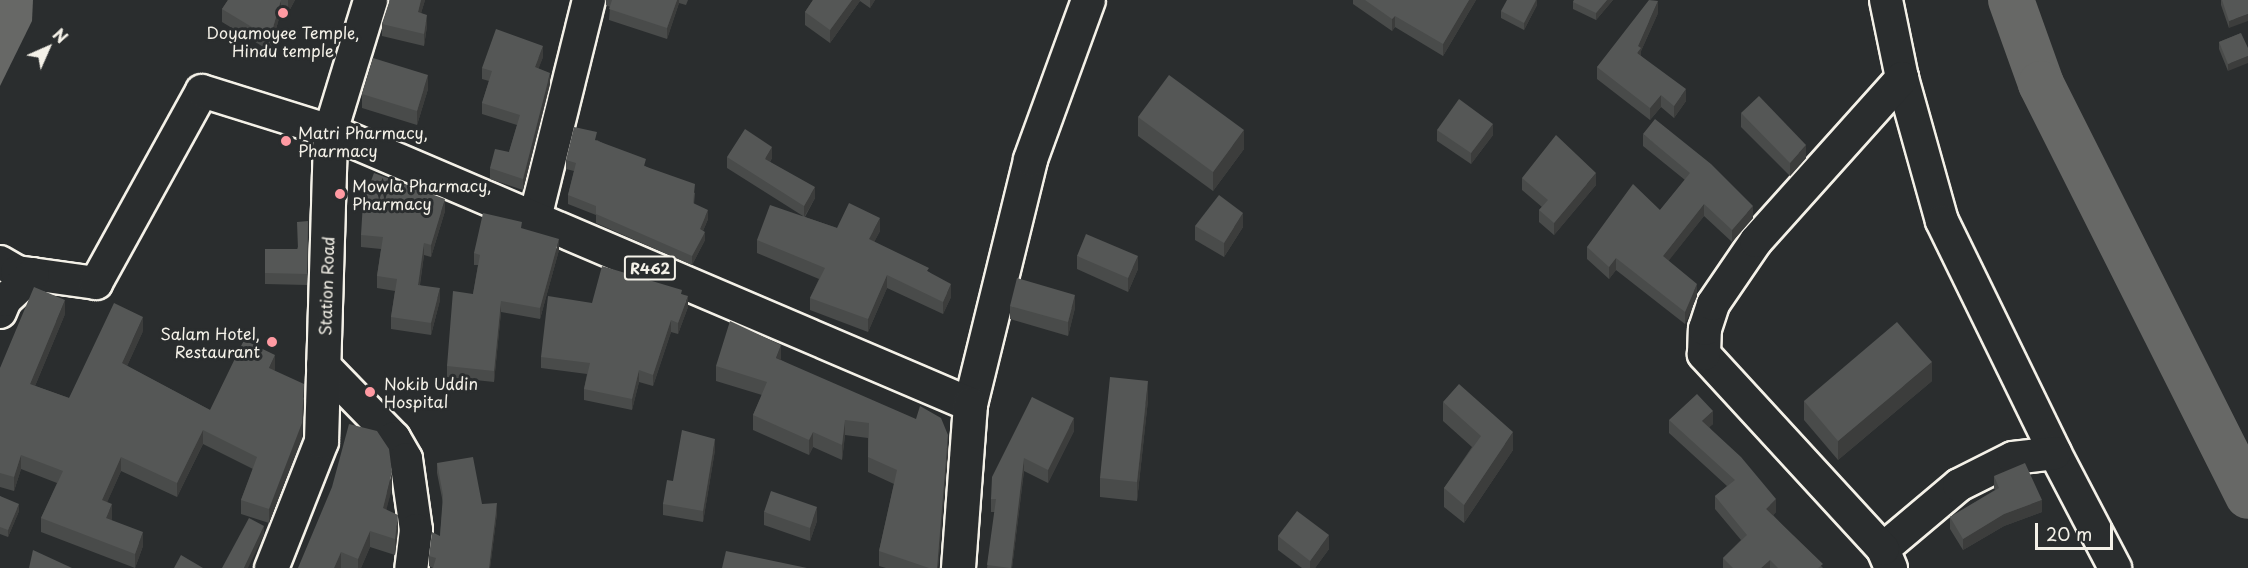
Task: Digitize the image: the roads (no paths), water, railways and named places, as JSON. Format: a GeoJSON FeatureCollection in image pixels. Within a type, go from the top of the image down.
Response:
{"type":"FeatureCollection","features":[{"type":"Feature","properties":{"kind":"main road","name":"Station Road"},"geometry":{"type":"LineString","coordinates":[[271,568],[321,441],[330,131],[370,0]]}},
{"type":"Feature","properties":{"kind":"main road"},"geometry":{"type":"LineString","coordinates":[[958,568],[970,404],[1030,159],[1088,0]]}},
{"type":"Feature","properties":{"kind":"main road","name":"R462"},"geometry":{"type":"LineString","coordinates":[[330,131],[970,404]]}},
{"type":"Feature","properties":{"kind":"street"},"geometry":{"type":"LineString","coordinates":[[535,218],[589,0]]}},
{"type":"Feature","properties":{"kind":"street"},"geometry":{"type":"LineString","coordinates":[[1886,0],[1902,78],[1942,221],[2055,453],[2115,568]]}},
{"type":"Feature","properties":{"kind":"street"},"geometry":{"type":"LineString","coordinates":[[1902,78],[1756,241],[1713,304],[1704,329],[1704,354],[1887,558],[1959,485],[2013,458],[2055,453]]}},
{"type":"Feature","properties":{"kind":"street"},"geometry":{"type":"LineString","coordinates":[[0,262],[17,272],[96,283],[202,91],[330,131]]}},
{"type":"Feature","properties":{"kind":"street"},"geometry":{"type":"LineString","coordinates":[[0,312],[5,300],[33,274]]}},
{"type":"Feature","properties":{"kind":"street"},"geometry":{"type":"LineString","coordinates":[[323,365],[394,438],[406,459],[416,530],[411,568]]}},
{"type":"Feature","properties":{"kind":"waterway"},"geometry":{"type":"LineString","coordinates":[[2011,0],[2041,84],[2248,496]]}},
{"type":"Feature","properties":{"kind":"place","name":"Doyamoyee Temple, Hindu temple"},"geometry":{"type":"Point","coordinates":[283,13]}},
{"type":"Feature","properties":{"kind":"place","name":"Matri Pharmacy, Pharmacy"},"geometry":{"type":"Point","coordinates":[286,141]}},
{"type":"Feature","properties":{"kind":"place","name":"Mowla Pharmacy, Pharmacy"},"geometry":{"type":"Point","coordinates":[340,194]}},
{"type":"Feature","properties":{"kind":"place","name":"Salam Hotel, Restaurant"},"geometry":{"type":"Point","coordinates":[272,342]}},
{"type":"Feature","properties":{"kind":"place","name":"Nokib Uddin Hospital"},"geometry":{"type":"Point","coordinates":[370,392]}}]}
